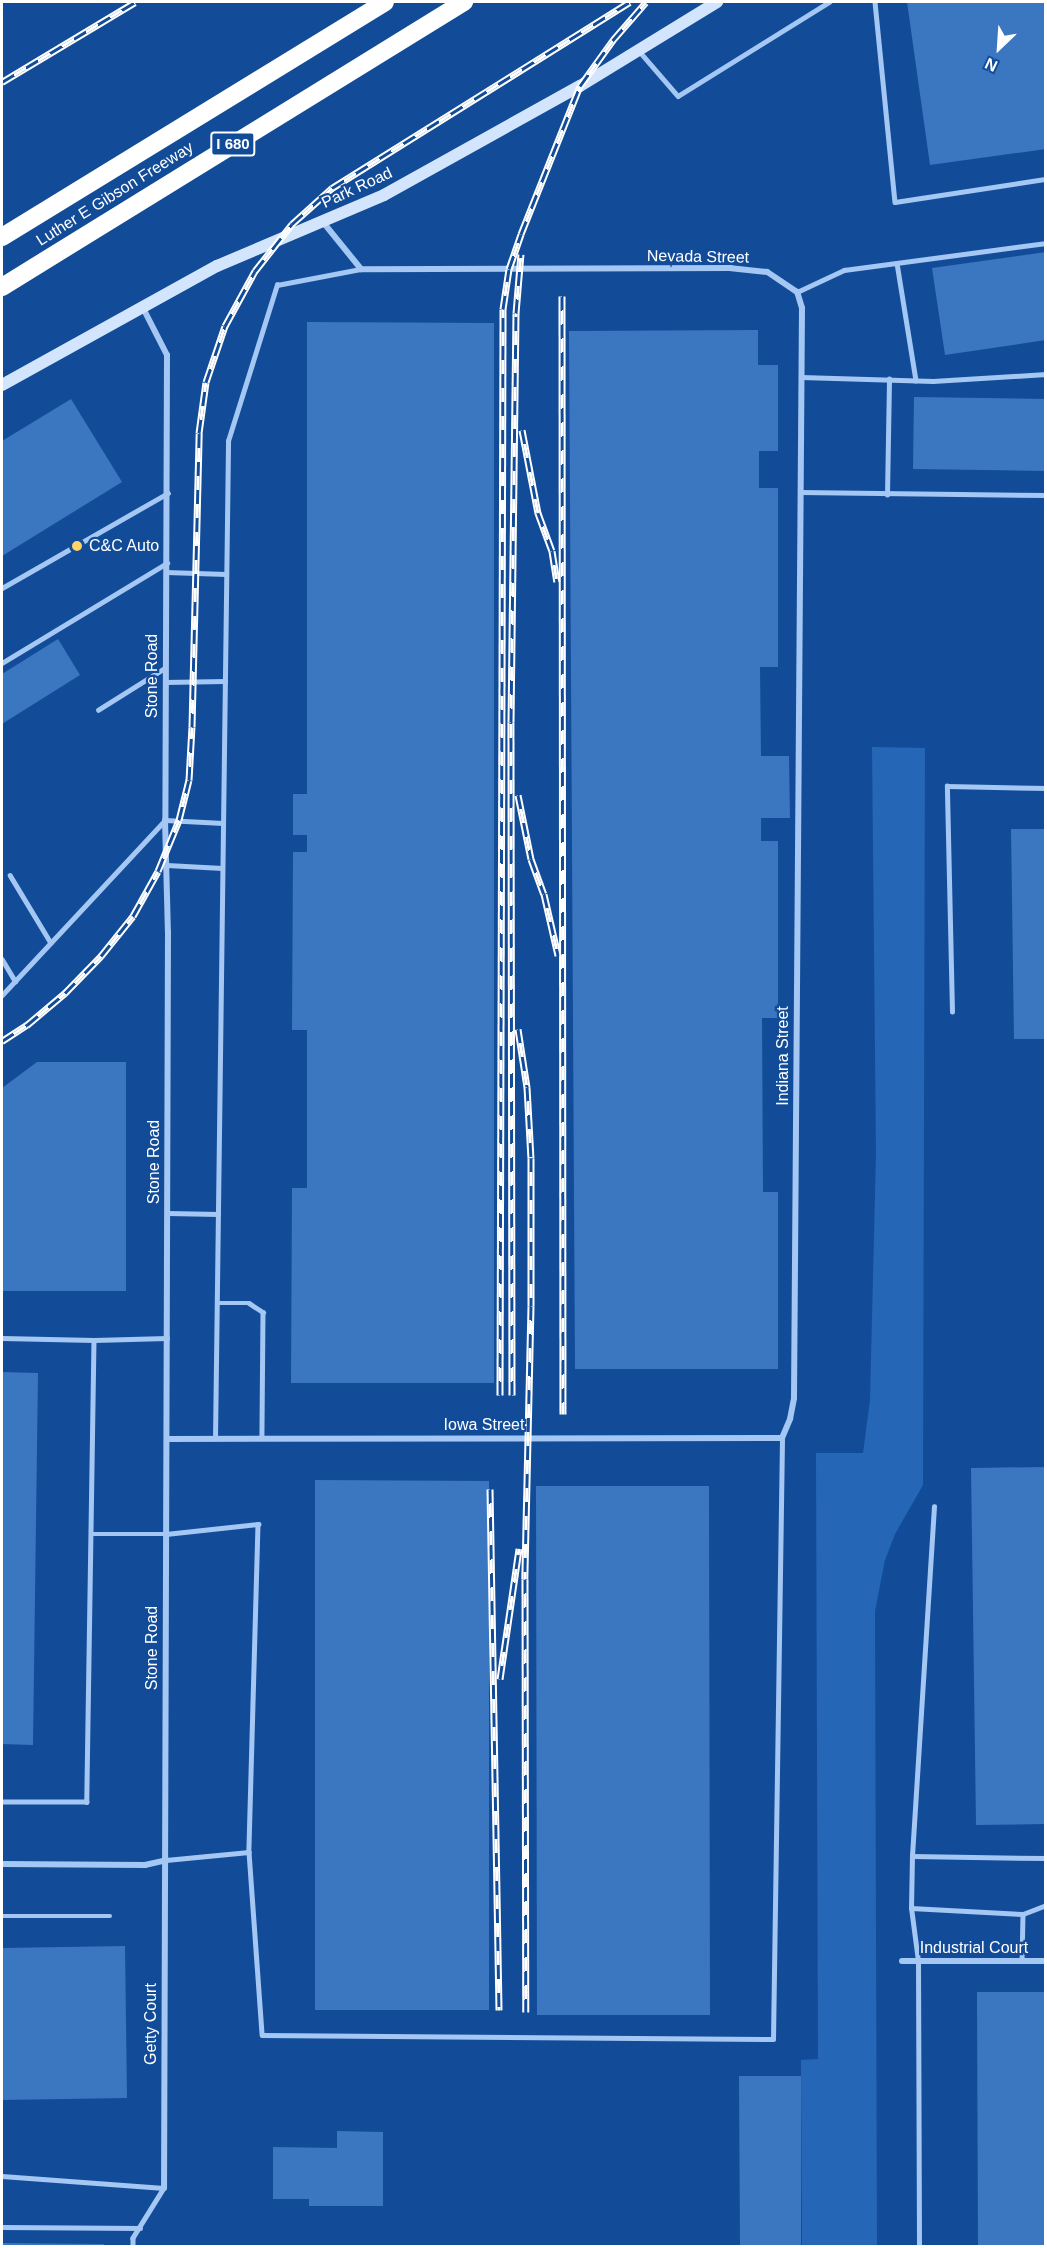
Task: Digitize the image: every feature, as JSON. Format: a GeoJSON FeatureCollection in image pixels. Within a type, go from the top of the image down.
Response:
{"type":"FeatureCollection","features":[{"type":"Feature","properties":{"kind":"highway","name":"Luther E Gibson Freeway"},"geometry":{"type":"LineString","coordinates":[[2,237],[384,2]]}},
{"type":"Feature","properties":{"kind":"highway","name":"Luther E Gibson Freeway"},"geometry":{"type":"LineString","coordinates":[[2,287],[464,2]]}},
{"type":"Feature","properties":{"kind":"street","name":"Park Road"},"geometry":{"type":"LineString","coordinates":[[2,385],[141,306],[217,266],[384,195],[424,174],[717,2]]}},
{"type":"Feature","properties":{"kind":"street"},"geometry":{"type":"LineString","coordinates":[[323,222],[361,269]]}},
{"type":"Feature","properties":{"kind":"street","name":"Nevada Street"},"geometry":{"type":"LineString","coordinates":[[361,269],[731,268],[767,272],[797,292]]}},
{"type":"Feature","properties":{"kind":"street"},"geometry":{"type":"LineString","coordinates":[[797,292],[802,308],[800,492]]}},
{"type":"Feature","properties":{"kind":"street","name":"Stone Road"},"geometry":{"type":"LineString","coordinates":[[141,306],[167,355],[166,1860]]}},
{"type":"Feature","properties":{"kind":"street","name":"Indiana Street"},"geometry":{"type":"LineString","coordinates":[[782,1438],[790,1419],[794,1398],[800,492]]}},
{"type":"Feature","properties":{"kind":"street","name":"Iowa Street"},"geometry":{"type":"LineString","coordinates":[[167,1439],[782,1438]]}},
{"type":"Feature","properties":{"kind":"street"},"geometry":{"type":"LineString","coordinates":[[2,1864],[145,1865],[166,1860]]}},
{"type":"Feature","properties":{"kind":"street","name":"Getty Court"},"geometry":{"type":"LineString","coordinates":[[164,2188],[166,1860]]}},
{"type":"Feature","properties":{"kind":"street","name":"Industrial Court"},"geometry":{"type":"LineString","coordinates":[[902,1962],[1046,1961]]}},
{"type":"Feature","properties":{"kind":"lane"},"geometry":{"type":"LineString","coordinates":[[638,50],[678,96],[829,2]]}},
{"type":"Feature","properties":{"kind":"lane"},"geometry":{"type":"LineString","coordinates":[[875,2],[895,202],[1046,179]]}},
{"type":"Feature","properties":{"kind":"lane"},"geometry":{"type":"LineString","coordinates":[[797,292],[844,270],[1046,243]]}},
{"type":"Feature","properties":{"kind":"lane"},"geometry":{"type":"LineString","coordinates":[[897,263],[916,380]]}},
{"type":"Feature","properties":{"kind":"lane"},"geometry":{"type":"LineString","coordinates":[[215,1439],[228,441],[277,285],[361,269]]}},
{"type":"Feature","properties":{"kind":"lane"},"geometry":{"type":"LineString","coordinates":[[801,377],[916,380],[1046,374]]}},
{"type":"Feature","properties":{"kind":"lane"},"geometry":{"type":"LineString","coordinates":[[887,495],[889,380]]}},
{"type":"Feature","properties":{"kind":"lane"},"geometry":{"type":"LineString","coordinates":[[800,492],[887,495],[1046,495]]}},
{"type":"Feature","properties":{"kind":"lane"},"geometry":{"type":"LineString","coordinates":[[2,588],[168,493]]}},
{"type":"Feature","properties":{"kind":"lane"},"geometry":{"type":"LineString","coordinates":[[2,663],[167,563]]}},
{"type":"Feature","properties":{"kind":"lane"},"geometry":{"type":"LineString","coordinates":[[166,572],[226,574]]}},
{"type":"Feature","properties":{"kind":"lane"},"geometry":{"type":"LineString","coordinates":[[98,710],[165,668]]}},
{"type":"Feature","properties":{"kind":"lane"},"geometry":{"type":"LineString","coordinates":[[165,682],[225,681]]}},
{"type":"Feature","properties":{"kind":"lane"},"geometry":{"type":"LineString","coordinates":[[952,1012],[947,786],[1046,788]]}},
{"type":"Feature","properties":{"kind":"lane"},"geometry":{"type":"LineString","coordinates":[[2,995],[165,820],[223,823]]}},
{"type":"Feature","properties":{"kind":"lane"},"geometry":{"type":"LineString","coordinates":[[167,865],[222,868]]}},
{"type":"Feature","properties":{"kind":"lane"},"geometry":{"type":"LineString","coordinates":[[10,875],[51,943]]}},
{"type":"Feature","properties":{"kind":"lane"},"geometry":{"type":"LineString","coordinates":[[2,959],[15,981]]}},
{"type":"Feature","properties":{"kind":"lane"},"geometry":{"type":"LineString","coordinates":[[168,1214],[218,1214]]}},
{"type":"Feature","properties":{"kind":"lane"},"geometry":{"type":"LineString","coordinates":[[217,1303],[249,1303],[263,1312],[262,1438]]}},
{"type":"Feature","properties":{"kind":"lane"},"geometry":{"type":"LineString","coordinates":[[2,1338],[94,1340],[167,1338]]}},
{"type":"Feature","properties":{"kind":"lane"},"geometry":{"type":"LineString","coordinates":[[2,1802],[87,1802],[93,1534],[94,1340]]}},
{"type":"Feature","properties":{"kind":"lane"},"geometry":{"type":"LineString","coordinates":[[93,1534],[166,1534],[258,1524],[249,1852],[262,2035],[773,2039],[782,1438]]}},
{"type":"Feature","properties":{"kind":"lane"},"geometry":{"type":"LineString","coordinates":[[919,2247],[918,1961],[910,1908],[934,1507]]}},
{"type":"Feature","properties":{"kind":"lane"},"geometry":{"type":"LineString","coordinates":[[166,1860],[249,1852]]}},
{"type":"Feature","properties":{"kind":"lane"},"geometry":{"type":"LineString","coordinates":[[912,1856],[1046,1858]]}},
{"type":"Feature","properties":{"kind":"lane"},"geometry":{"type":"LineString","coordinates":[[910,1908],[1023,1914],[1046,1905]]}},
{"type":"Feature","properties":{"kind":"lane"},"geometry":{"type":"LineString","coordinates":[[1022,1961],[1023,1914]]}},
{"type":"Feature","properties":{"kind":"lane"},"geometry":{"type":"LineString","coordinates":[[2,1916],[110,1916]]}},
{"type":"Feature","properties":{"kind":"lane"},"geometry":{"type":"LineString","coordinates":[[2,2176],[164,2188],[134,2238],[133,2247]]}},
{"type":"Feature","properties":{"kind":"lane"},"geometry":{"type":"LineString","coordinates":[[2,2226],[140,2228]]}},
{"type":"Feature","properties":{"kind":"shaded area"},"geometry":{"type":"Polygon","coordinates":[[[872,747],[925,748],[923,1485],[895,1534],[885,1560],[875,1611],[877,2246],[802,2246],[801,2060],[818,2059],[816,1453],[863,1453],[870,1400],[876,1153],[872,747]]]}},
{"type":"Feature","properties":{"kind":"building"},"geometry":{"type":"Polygon","coordinates":[[[907,2],[1046,2],[1046,149],[930,165],[907,2]]]}},
{"type":"Feature","properties":{"kind":"building"},"geometry":{"type":"Polygon","coordinates":[[[1046,252],[1046,340],[945,355],[932,268],[1046,252]]]}},
{"type":"Feature","properties":{"kind":"building"},"geometry":{"type":"Polygon","coordinates":[[[307,322],[494,323],[494,1383],[291,1383],[292,1188],[307,1188],[307,1030],[292,1030],[293,852],[307,852],[307,835],[293,835],[293,794],[307,794],[307,322]]]}},
{"type":"Feature","properties":{"kind":"building"},"geometry":{"type":"Polygon","coordinates":[[[758,330],[758,365],[778,365],[778,451],[759,451],[759,488],[778,488],[778,667],[760,667],[761,756],[789,756],[790,818],[761,818],[761,841],[778,841],[778,1018],[762,1018],[763,1192],[778,1192],[778,1369],[575,1369],[569,331],[758,330]]]}},
{"type":"Feature","properties":{"kind":"building"},"geometry":{"type":"Polygon","coordinates":[[[914,397],[1046,399],[1045,471],[913,469],[914,397]]]}},
{"type":"Feature","properties":{"kind":"building"},"geometry":{"type":"Polygon","coordinates":[[[71,399],[122,482],[2,556],[2,441],[71,399]]]}},
{"type":"Feature","properties":{"kind":"building"},"geometry":{"type":"Polygon","coordinates":[[[58,639],[80,675],[2,724],[2,674],[58,639]]]}},
{"type":"Feature","properties":{"kind":"building"},"geometry":{"type":"Polygon","coordinates":[[[1011,829],[1046,829],[1046,1039],[1014,1039],[1011,829]]]}},
{"type":"Feature","properties":{"kind":"building"},"geometry":{"type":"Polygon","coordinates":[[[37,1062],[126,1062],[126,1291],[2,1291],[2,1088],[37,1062]]]}},
{"type":"Feature","properties":{"kind":"building"},"geometry":{"type":"Polygon","coordinates":[[[2,1372],[38,1373],[33,1745],[2,1744],[2,1372]]]}},
{"type":"Feature","properties":{"kind":"building"},"geometry":{"type":"Polygon","coordinates":[[[1046,1467],[1046,1824],[976,1825],[971,1468],[1046,1467]]]}},
{"type":"Feature","properties":{"kind":"building"},"geometry":{"type":"Polygon","coordinates":[[[315,1480],[489,1481],[489,2010],[315,2010],[315,1480]]]}},
{"type":"Feature","properties":{"kind":"building"},"geometry":{"type":"Polygon","coordinates":[[[536,1486],[709,1486],[710,2015],[537,2015],[536,1486]]]}},
{"type":"Feature","properties":{"kind":"building"},"geometry":{"type":"Polygon","coordinates":[[[125,1946],[127,2098],[2,2100],[2,1948],[125,1946]]]}},
{"type":"Feature","properties":{"kind":"building"},"geometry":{"type":"Polygon","coordinates":[[[977,1992],[1046,1992],[1046,2246],[978,2246],[977,1992]]]}},
{"type":"Feature","properties":{"kind":"building"},"geometry":{"type":"Polygon","coordinates":[[[739,2076],[801,2076],[801,2246],[740,2246],[739,2076]]]}},
{"type":"Feature","properties":{"kind":"building"},"geometry":{"type":"Polygon","coordinates":[[[337,2131],[383,2132],[383,2206],[309,2206],[309,2199],[273,2199],[273,2147],[337,2148],[337,2131]]]}},
{"type":"Feature","properties":{"kind":"building"},"geometry":{"type":"Polygon","coordinates":[[[2,2243],[104,2244],[104,2246],[2,2246],[2,2243]]]}},
{"type":"Feature","properties":{"kind":"railway"},"geometry":{"type":"LineString","coordinates":[[2,82],[135,2]]}},
{"type":"Feature","properties":{"kind":"railway"},"geometry":{"type":"LineString","coordinates":[[2,1041],[27,1025],[65,993],[101,956],[133,916],[158,871],[179,820],[189,780],[199,433],[206,382],[225,326],[255,271],[292,224],[332,188],[630,2]]}},
{"type":"Feature","properties":{"kind":"railway"},"geometry":{"type":"LineString","coordinates":[[500,1395],[503,309],[509,269],[521,234],[580,86],[613,40],[646,2]]}},
{"type":"Feature","properties":{"kind":"railway"},"geometry":{"type":"LineString","coordinates":[[512,1395],[511,722],[516,313],[521,254]]}},
{"type":"Feature","properties":{"kind":"railway"},"geometry":{"type":"LineString","coordinates":[[562,296],[563,1414]]}},
{"type":"Feature","properties":{"kind":"railway"},"geometry":{"type":"LineString","coordinates":[[522,430],[538,513],[552,551],[557,582]]}},
{"type":"Feature","properties":{"kind":"railway"},"geometry":{"type":"LineString","coordinates":[[518,795],[531,859],[544,894],[558,955]]}},
{"type":"Feature","properties":{"kind":"railway"},"geometry":{"type":"LineString","coordinates":[[518,1029],[527,1087],[531,1158],[531,1306],[525,1579],[526,2012]]}},
{"type":"Feature","properties":{"kind":"railway"},"geometry":{"type":"LineString","coordinates":[[490,1489],[499,2010]]}},
{"type":"Feature","properties":{"kind":"railway"},"geometry":{"type":"LineString","coordinates":[[500,1679],[519,1548]]}},
{"type":"Feature","properties":{"kind":"place","name":"C&C Auto"},"geometry":{"type":"Point","coordinates":[77,546]}}]}
